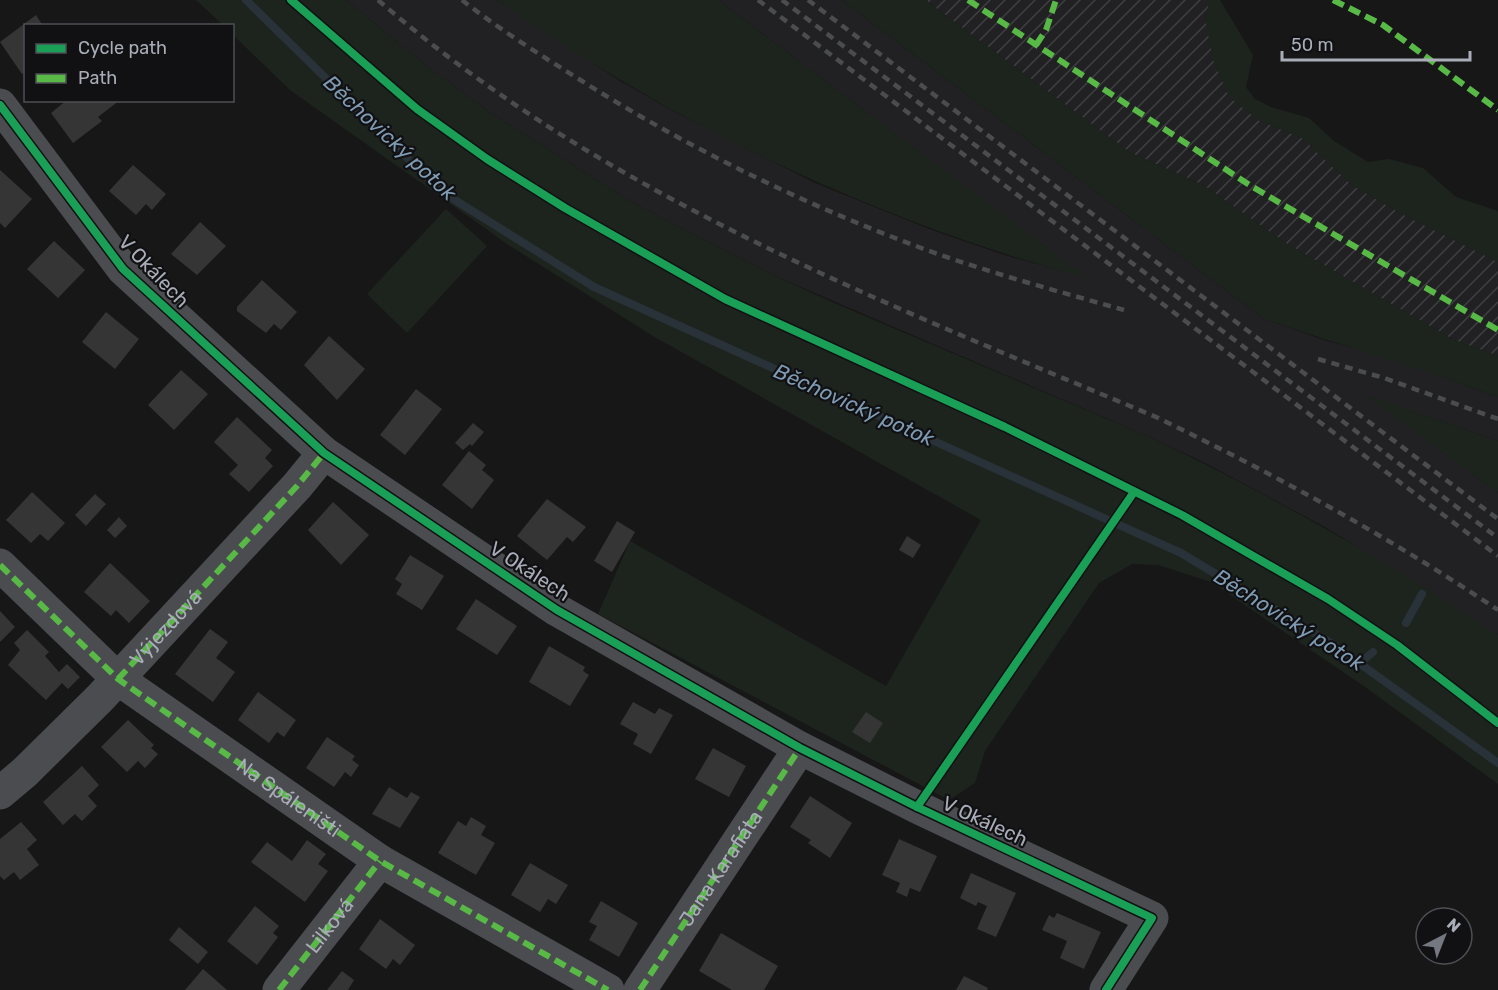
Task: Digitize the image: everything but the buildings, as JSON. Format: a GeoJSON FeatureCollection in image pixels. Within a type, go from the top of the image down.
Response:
{"type":"FeatureCollection","features":[{"type":"Feature","properties":{"kind":"street","name":"V Okálech"},"geometry":{"type":"LineString","coordinates":[[0,105],[123,269],[324,453],[557,610],[800,748],[917,807],[1152,918],[1106,990]]}},
{"type":"Feature","properties":{"kind":"street","name":"Výjezdová"},"geometry":{"type":"LineString","coordinates":[[0,793],[33,764],[118,679],[297,486],[324,453]]}},
{"type":"Feature","properties":{"kind":"street","name":"Na Spáleništi"},"geometry":{"type":"LineString","coordinates":[[0,565],[118,679],[380,861],[608,990]]}},
{"type":"Feature","properties":{"kind":"street","name":"Jana Karafiáta"},"geometry":{"type":"LineString","coordinates":[[640,990],[800,748]]}},
{"type":"Feature","properties":{"kind":"street","name":"Lilková"},"geometry":{"type":"LineString","coordinates":[[279,990],[380,861]]}},
{"type":"Feature","properties":{"kind":"shaded area"},"geometry":{"type":"Polygon","coordinates":[[[196,0],[346,0],[433,71],[491,113],[633,203],[773,275],[832,302],[1147,436],[1238,481],[1370,554],[1498,635],[1498,784],[1368,689],[1211,582],[1158,565],[1132,564],[1099,583],[985,751],[975,783],[949,800],[598,614],[630,541],[886,686],[981,520],[653,336],[510,246],[290,90],[234,36],[234,24],[222,24],[196,0]]]}},
{"type":"Feature","properties":{"kind":"shaded area"},"geometry":{"type":"Polygon","coordinates":[[[346,0],[497,0],[620,81],[677,113],[815,183],[932,230],[1004,255],[1085,277],[718,0],[842,0],[1264,319],[1324,340],[1390,358],[1498,397],[1498,441],[1365,395],[1498,493],[1498,635],[1325,527],[1207,464],[773,275],[633,203],[491,113],[433,71],[346,0]]]}},
{"type":"Feature","properties":{"kind":"shaded area"},"geometry":{"type":"Polygon","coordinates":[[[497,0],[718,0],[1087,278],[1008,255],[930,228],[780,165],[636,89],[497,0]]]}},
{"type":"Feature","properties":{"kind":"shaded area"},"geometry":{"type":"Polygon","coordinates":[[[842,0],[925,0],[1129,152],[1203,185],[1287,244],[1454,340],[1498,356],[1498,397],[1264,319],[842,0]]]}},
{"type":"Feature","properties":{"kind":"shaded area"},"geometry":{"type":"Polygon","coordinates":[[[925,0],[1210,0],[1205,18],[1258,120],[1302,138],[1352,185],[1402,214],[1498,262],[1498,356],[1454,340],[1287,244],[1203,185],[1129,152],[925,0]]]}},
{"type":"Feature","properties":{"kind":"shaded area"},"geometry":{"type":"Polygon","coordinates":[[[1210,0],[1220,0],[1253,55],[1246,87],[1255,99],[1271,107],[1309,118],[1334,141],[1368,162],[1389,159],[1423,168],[1456,197],[1498,211],[1498,262],[1402,214],[1352,185],[1302,138],[1258,120],[1229,97],[1213,60],[1205,18],[1210,0]]]}},
{"type":"Feature","properties":{"kind":"shaded area"},"geometry":{"type":"Polygon","coordinates":[[[446,209],[487,246],[407,333],[367,294],[446,209]]]}},
{"type":"Feature","properties":{"kind":"shaded area"},"geometry":{"type":"Polygon","coordinates":[[[1363,394],[1498,441],[1498,493],[1363,394]]]}},
{"type":"Feature","properties":{"kind":"waterway","name":"Běchovický potok"},"geometry":{"type":"LineString","coordinates":[[246,0],[442,192],[594,287],[1181,553],[1334,645],[1498,763]]}},
{"type":"Feature","properties":{"kind":"waterway"},"geometry":{"type":"LineString","coordinates":[[1406,623],[1422,594]]}},
{"type":"Feature","properties":{"kind":"waterway"},"geometry":{"type":"LineString","coordinates":[[1360,663],[1373,652]]}},
{"type":"Feature","properties":{"kind":"railway"},"geometry":{"type":"LineString","coordinates":[[378,0],[466,70],[558,132],[652,188],[750,239],[849,286],[1156,417],[1287,484],[1373,532],[1498,610]]}},
{"type":"Feature","properties":{"kind":"railway"},"geometry":{"type":"LineString","coordinates":[[462,0],[521,42],[623,106],[749,174],[836,214],[924,249],[1124,310]]}},
{"type":"Feature","properties":{"kind":"railway"},"geometry":{"type":"LineString","coordinates":[[758,0],[1498,556]]}},
{"type":"Feature","properties":{"kind":"railway"},"geometry":{"type":"LineString","coordinates":[[782,0],[1498,538]]}},
{"type":"Feature","properties":{"kind":"railway"},"geometry":{"type":"LineString","coordinates":[[808,0],[1498,519]]}},
{"type":"Feature","properties":{"kind":"railway"},"geometry":{"type":"LineString","coordinates":[[1318,359],[1384,378],[1498,419]]}},
{"type":"Feature","properties":{"kind":"marked path"},"geometry":{"type":"LineString","coordinates":[[968,0],[1251,186],[1498,330]]}},
{"type":"Feature","properties":{"kind":"marked path"},"geometry":{"type":"LineString","coordinates":[[1036,45],[1046,30],[1056,0]]}},
{"type":"Feature","properties":{"kind":"marked path"},"geometry":{"type":"LineString","coordinates":[[1333,0],[1383,25],[1498,110]]}},
{"type":"Feature","properties":{"kind":"marked path"},"geometry":{"type":"LineString","coordinates":[[118,679],[297,486],[324,453]]}},
{"type":"Feature","properties":{"kind":"marked path"},"geometry":{"type":"LineString","coordinates":[[0,565],[118,679],[380,861],[608,990]]}},
{"type":"Feature","properties":{"kind":"marked path"},"geometry":{"type":"LineString","coordinates":[[640,990],[800,748]]}},
{"type":"Feature","properties":{"kind":"marked path"},"geometry":{"type":"LineString","coordinates":[[279,990],[380,861]]}},
{"type":"Feature","properties":{"kind":"cycle path"},"geometry":{"type":"LineString","coordinates":[[291,0],[417,109],[487,159],[565,208],[725,299],[1005,427],[1182,515],[1328,599],[1397,645],[1498,723]]}},
{"type":"Feature","properties":{"kind":"cycle path"},"geometry":{"type":"LineString","coordinates":[[0,105],[123,269],[324,453],[557,610],[800,748],[917,807],[1152,918],[1106,990]]}},
{"type":"Feature","properties":{"kind":"cycle path"},"geometry":{"type":"LineString","coordinates":[[917,807],[1134,492]]}}]}
